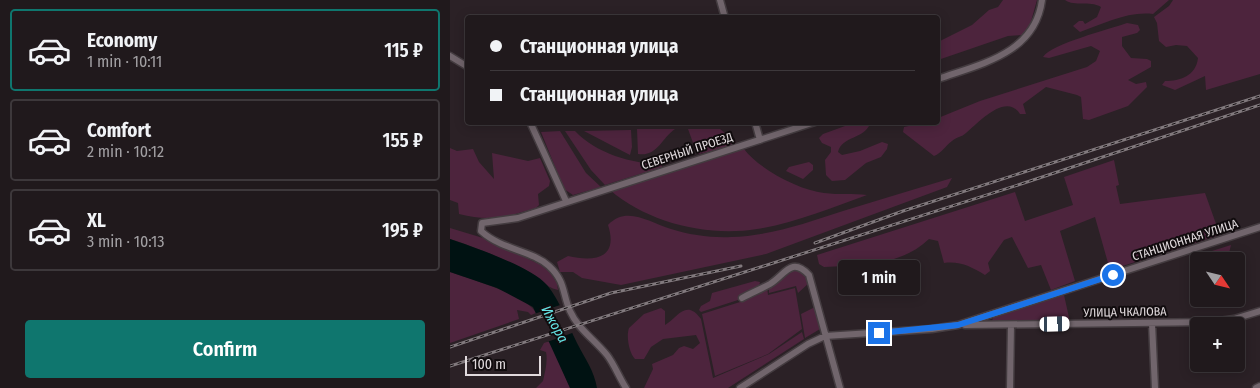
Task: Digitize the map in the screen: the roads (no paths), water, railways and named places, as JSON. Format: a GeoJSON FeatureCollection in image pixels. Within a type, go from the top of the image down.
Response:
{"type":"FeatureCollection","features":[{"type":"Feature","properties":{"kind":"street"},"geometry":{"type":"LineString","coordinates":[[720,0],[724,15]]}},
{"type":"Feature","properties":{"kind":"street"},"geometry":{"type":"LineString","coordinates":[[940,78],[1009,52],[1020,44],[1033,28],[1042,0]]}},
{"type":"Feature","properties":{"kind":"street"},"geometry":{"type":"LineString","coordinates":[[450,56],[465,65]]}},
{"type":"Feature","properties":{"kind":"street"},"geometry":{"type":"LineString","coordinates":[[531,125],[566,201]]}},
{"type":"Feature","properties":{"kind":"street"},"geometry":{"type":"LineString","coordinates":[[756,125],[760,140]]}},
{"type":"Feature","properties":{"kind":"street","name":"СЕВЕРНЫЙ ПРОЕЗД"},"geometry":{"type":"LineString","coordinates":[[626,388],[608,356],[583,332],[569,310],[565,288],[554,272],[538,259],[506,247],[486,236],[481,231],[482,223],[518,218],[806,125]]}},
{"type":"Feature","properties":{"kind":"street","name":"СТАНЦИОННАЯ УЛИЦА"},"geometry":{"type":"LineString","coordinates":[[826,336],[932,329],[958,325],[1260,227]]}},
{"type":"Feature","properties":{"kind":"street"},"geometry":{"type":"LineString","coordinates":[[742,298],[772,282],[792,267],[803,270],[809,276],[840,388]]}},
{"type":"Feature","properties":{"kind":"street","name":"УЛИЦА ЧКАЛОВА"},"geometry":{"type":"LineString","coordinates":[[958,325],[1224,321],[1260,311]]}},
{"type":"Feature","properties":{"kind":"street"},"geometry":{"type":"LineString","coordinates":[[986,316],[986,325]]}},
{"type":"Feature","properties":{"kind":"street"},"geometry":{"type":"LineString","coordinates":[[1152,322],[1155,388]]}},
{"type":"Feature","properties":{"kind":"street"},"geometry":{"type":"LineString","coordinates":[[1010,388],[1011,325]]}},
{"type":"Feature","properties":{"kind":"street"},"geometry":{"type":"LineString","coordinates":[[740,388],[808,344],[826,336]]}},
{"type":"Feature","properties":{"kind":"street"},"geometry":{"type":"LineString","coordinates":[[1256,388],[1260,386]]}},
{"type":"Feature","properties":{"kind":"water","name":"Ижора"},"geometry":{"type":"Polygon","coordinates":[[[450,239],[516,265],[539,278],[547,285],[560,306],[591,370],[597,388],[570,388],[533,307],[497,288],[450,272],[450,239]]]}},
{"type":"Feature","properties":{"kind":"railway"},"geometry":{"type":"LineString","coordinates":[[815,243],[903,211],[1260,96]]}},
{"type":"Feature","properties":{"kind":"railway"},"geometry":{"type":"LineString","coordinates":[[450,366],[1021,184],[1260,105]]}},
{"type":"Feature","properties":{"kind":"railway"},"geometry":{"type":"LineString","coordinates":[[450,347],[611,293],[741,266]]}}]}
